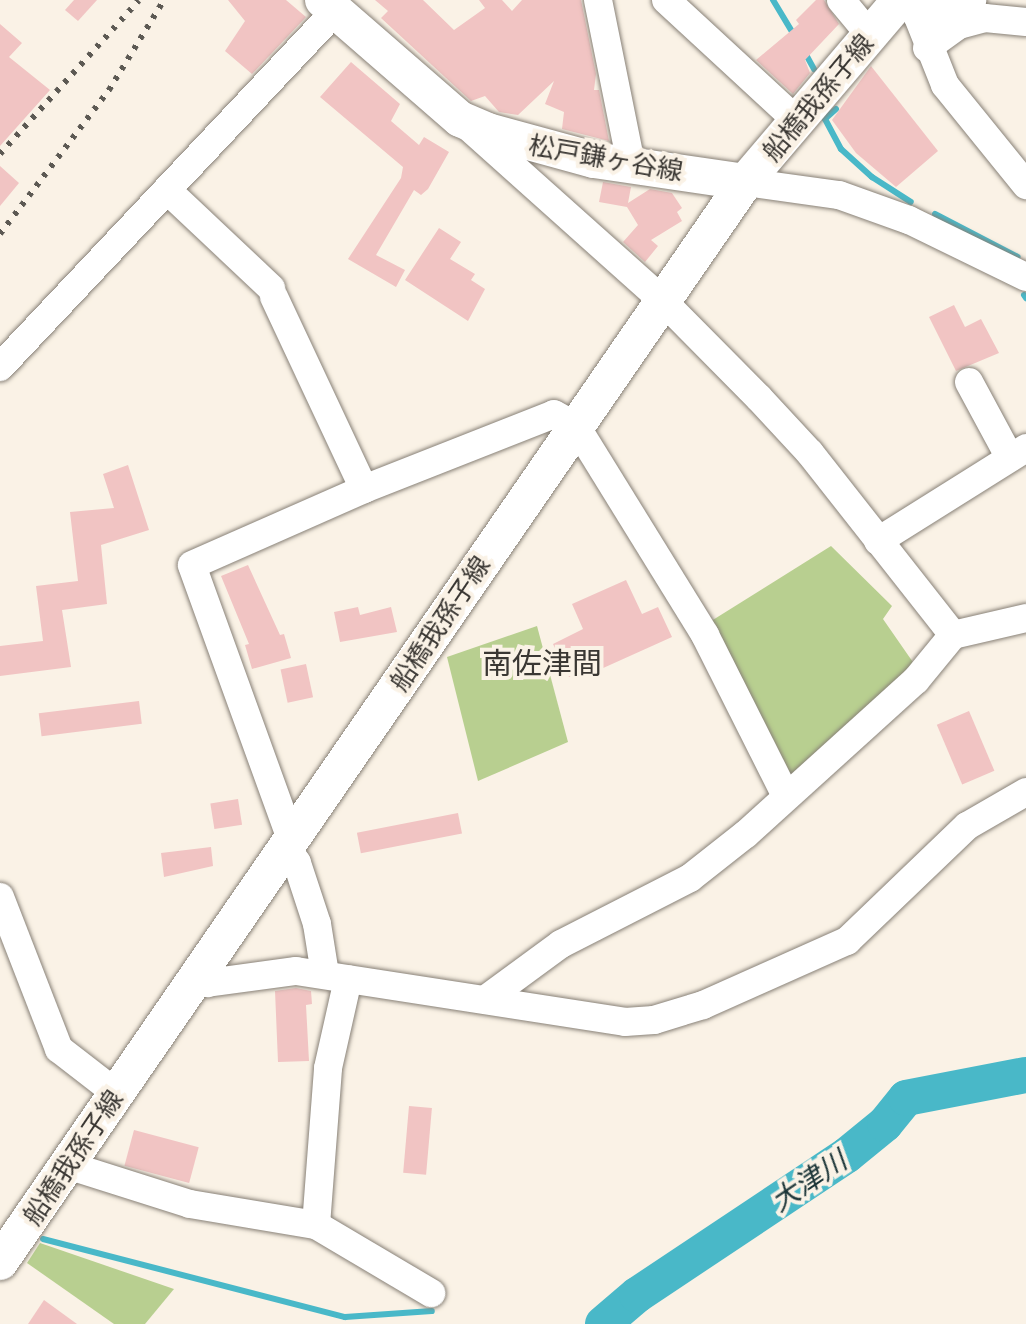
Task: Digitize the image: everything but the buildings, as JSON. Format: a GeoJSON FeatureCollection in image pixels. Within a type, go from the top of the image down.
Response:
{"type":"FeatureCollection","features":[{"type":"Feature","properties":{"kind":"main road","name":"松戸鎌ヶ谷線"},"geometry":{"type":"LineString","coordinates":[[329,5],[460,119],[523,144],[745,182]]}},
{"type":"Feature","properties":{"kind":"main road","name":"船橋我孫子線"},"geometry":{"type":"LineString","coordinates":[[15,1240],[745,182],[870,35],[915,6]]}},
{"type":"Feature","properties":{"kind":"street"},"geometry":{"type":"LineString","coordinates":[[598,0],[631,164]]}},
{"type":"Feature","properties":{"kind":"street"},"geometry":{"type":"LineString","coordinates":[[666,0],[797,121]]}},
{"type":"Feature","properties":{"kind":"street"},"geometry":{"type":"LineString","coordinates":[[841,0],[870,35]]}},
{"type":"Feature","properties":{"kind":"street"},"geometry":{"type":"LineString","coordinates":[[972,0],[915,6],[927,48],[945,85],[1026,185]]}},
{"type":"Feature","properties":{"kind":"street"},"geometry":{"type":"LineString","coordinates":[[0,367],[167,190],[329,5]]}},
{"type":"Feature","properties":{"kind":"street"},"geometry":{"type":"LineString","coordinates":[[927,48],[959,25],[985,18],[1026,22]]}},
{"type":"Feature","properties":{"kind":"street"},"geometry":{"type":"LineString","coordinates":[[460,119],[507,167],[662,300],[810,453],[953,635]]}},
{"type":"Feature","properties":{"kind":"street"},"geometry":{"type":"LineString","coordinates":[[745,182],[839,195],[909,220],[1026,277]]}},
{"type":"Feature","properties":{"kind":"street"},"geometry":{"type":"LineString","coordinates":[[167,190],[273,292],[364,489]]}},
{"type":"Feature","properties":{"kind":"street"},"geometry":{"type":"LineString","coordinates":[[878,541],[1018,453],[969,382]]}},
{"type":"Feature","properties":{"kind":"street"},"geometry":{"type":"LineString","coordinates":[[316,1225],[336,977],[192,565],[364,489],[554,414],[576,426],[705,635],[786,796]]}},
{"type":"Feature","properties":{"kind":"street"},"geometry":{"type":"LineString","coordinates":[[486,999],[561,944],[690,878],[916,680],[953,635],[1026,618]]}},
{"type":"Feature","properties":{"kind":"street"},"geometry":{"type":"LineString","coordinates":[[196,977],[207,983],[274,972],[336,977],[625,1022],[654,1020],[703,1005],[847,941],[967,826],[1026,792]]}},
{"type":"Feature","properties":{"kind":"street"},"geometry":{"type":"LineString","coordinates":[[0,897],[59,1049],[116,1093]]}},
{"type":"Feature","properties":{"kind":"street"},"geometry":{"type":"LineString","coordinates":[[67,1165],[190,1204],[316,1225],[431,1293]]}},
{"type":"Feature","properties":{"kind":"green space"},"geometry":{"type":"Polygon","coordinates":[[[831,546],[892,606],[883,619],[917,668],[795,784],[708,623],[831,546]]]}},
{"type":"Feature","properties":{"kind":"green space"},"geometry":{"type":"Polygon","coordinates":[[[537,626],[568,742],[478,781],[447,657],[537,626]]]}},
{"type":"Feature","properties":{"kind":"green space"},"geometry":{"type":"Polygon","coordinates":[[[40,1243],[174,1289],[145,1324],[114,1324],[27,1263],[40,1243]]]}},
{"type":"Feature","properties":{"kind":"waterway"},"geometry":{"type":"LineString","coordinates":[[773,0],[794,35]]}},
{"type":"Feature","properties":{"kind":"waterway"},"geometry":{"type":"LineString","coordinates":[[804,51],[814,69]]}},
{"type":"Feature","properties":{"kind":"waterway"},"geometry":{"type":"LineString","coordinates":[[836,109],[825,119],[841,149],[872,177],[911,202]]}},
{"type":"Feature","properties":{"kind":"waterway"},"geometry":{"type":"LineString","coordinates":[[935,214],[1018,257]]}},
{"type":"Feature","properties":{"kind":"waterway","name":"大津川"},"geometry":{"type":"LineString","coordinates":[[603,1324],[637,1295],[847,1155],[885,1124],[906,1098],[1026,1075]]}},
{"type":"Feature","properties":{"kind":"waterway"},"geometry":{"type":"LineString","coordinates":[[43,1239],[345,1317],[432,1311]]}},
{"type":"Feature","properties":{"kind":"railway"},"geometry":{"type":"LineString","coordinates":[[0,154],[139,0]]}},
{"type":"Feature","properties":{"kind":"railway"},"geometry":{"type":"LineString","coordinates":[[0,234],[109,90],[164,0]]}},
{"type":"Feature","properties":{"kind":"district","name":"南佐津間"},"geometry":{"type":"Point","coordinates":[542,662]}}]}
